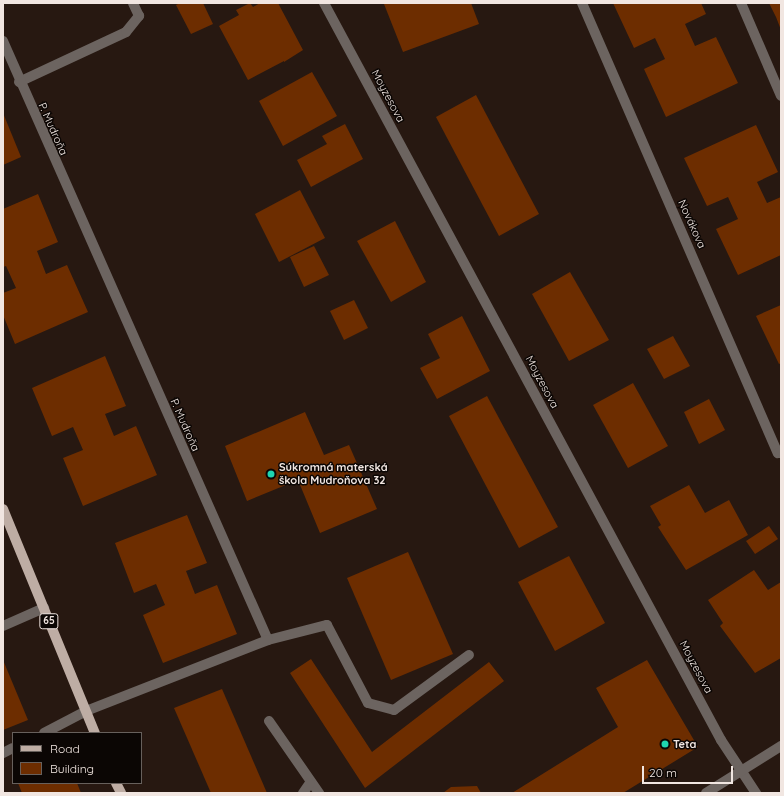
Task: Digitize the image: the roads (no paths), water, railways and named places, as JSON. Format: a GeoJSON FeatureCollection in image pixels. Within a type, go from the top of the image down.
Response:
{"type":"FeatureCollection","features":[{"type":"Feature","properties":{"kind":"main road","name":"65"},"geometry":{"type":"LineString","coordinates":[[3,509],[5,521],[44,608],[95,732]]}},
{"type":"Feature","properties":{"kind":"main road"},"geometry":{"type":"LineString","coordinates":[[116,784],[121,793]]}},
{"type":"Feature","properties":{"kind":"street"},"geometry":{"type":"LineString","coordinates":[[19,82],[126,32],[138,16],[134,3]]}},
{"type":"Feature","properties":{"kind":"street","name":"Moyzesova"},"geometry":{"type":"LineString","coordinates":[[324,3],[721,740],[756,793]]}},
{"type":"Feature","properties":{"kind":"street","name":"Novákova"},"geometry":{"type":"LineString","coordinates":[[582,3],[775,446],[781,453]]}},
{"type":"Feature","properties":{"kind":"street"},"geometry":{"type":"LineString","coordinates":[[741,3],[781,96]]}},
{"type":"Feature","properties":{"kind":"street","name":"P. Mudroňa"},"geometry":{"type":"LineString","coordinates":[[3,41],[19,82],[268,640]]}},
{"type":"Feature","properties":{"kind":"street"},"geometry":{"type":"LineString","coordinates":[[3,626],[44,608]]}},
{"type":"Feature","properties":{"kind":"street"},"geometry":{"type":"LineString","coordinates":[[46,732],[86,710],[268,640],[327,625],[368,703],[394,710],[469,655]]}},
{"type":"Feature","properties":{"kind":"street"},"geometry":{"type":"LineString","coordinates":[[269,721],[318,793]]}},
{"type":"Feature","properties":{"kind":"street"},"geometry":{"type":"LineString","coordinates":[[706,793],[781,746]]}},
{"type":"Feature","properties":{"kind":"street"},"geometry":{"type":"LineString","coordinates":[[3,753],[12,748]]}},
{"type":"Feature","properties":{"kind":"street"},"geometry":{"type":"LineString","coordinates":[[303,793],[310,783]]}},
{"type":"Feature","properties":{"kind":"place","name":"Súkromná materská škola Mudroňova 32"},"geometry":{"type":"Point","coordinates":[271,474]}},
{"type":"Feature","properties":{"kind":"place","name":"Teta"},"geometry":{"type":"Point","coordinates":[665,744]}}]}
